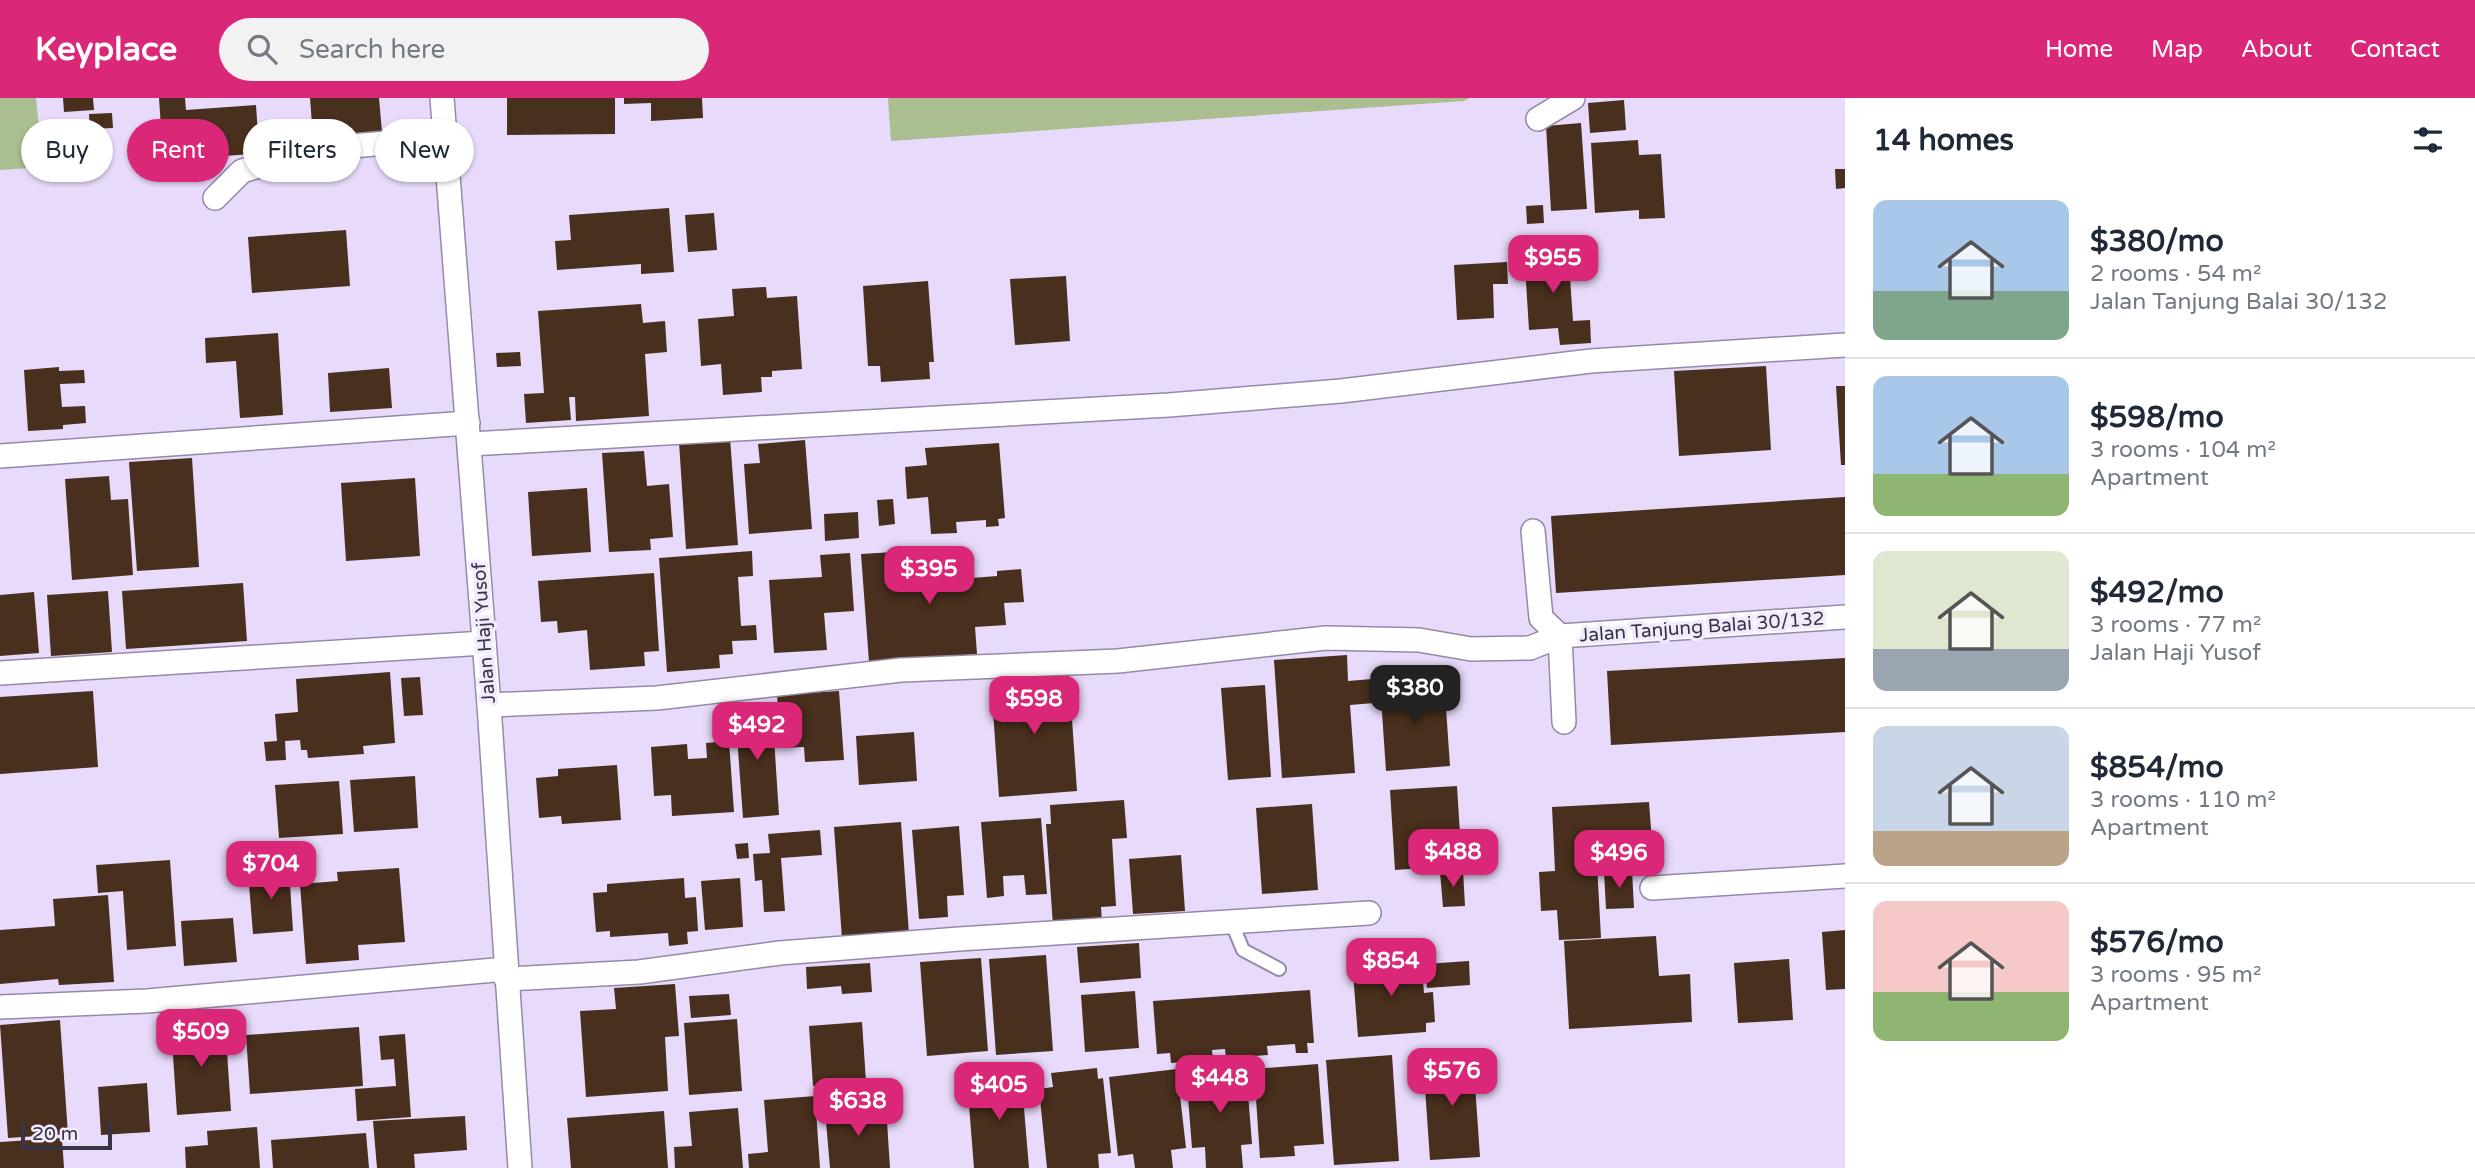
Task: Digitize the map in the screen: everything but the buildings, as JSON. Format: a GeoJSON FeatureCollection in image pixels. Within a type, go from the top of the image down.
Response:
{"type":"FeatureCollection","features":[{"type":"Feature","properties":{"kind":"street","name":"Jalan Haji Yusof"},"geometry":{"type":"LineString","coordinates":[[442,98],[444,119]]}},
{"type":"Feature","properties":{"kind":"street"},"geometry":{"type":"LineString","coordinates":[[1538,120],[1573,98]]}},
{"type":"Feature","properties":{"kind":"street"},"geometry":{"type":"LineString","coordinates":[[215,198],[242,171],[316,149],[375,144]]}},
{"type":"Feature","properties":{"kind":"street","name":"Jalan Haji Yusof"},"geometry":{"type":"LineString","coordinates":[[449,182],[489,705],[520,1168]]}},
{"type":"Feature","properties":{"kind":"street"},"geometry":{"type":"LineString","coordinates":[[0,456],[469,433],[1169,405],[1341,391],[1591,361],[1845,345]]}},
{"type":"Feature","properties":{"kind":"street"},"geometry":{"type":"LineString","coordinates":[[1533,531],[1541,618],[1560,636],[1564,722]]}},
{"type":"Feature","properties":{"kind":"street","name":"Jalan Tanjung Balai 30/132"},"geometry":{"type":"LineString","coordinates":[[489,705],[657,698],[901,670],[1118,661],[1326,638],[1419,640],[1471,649],[1530,648],[1560,636],[1845,617]]}},
{"type":"Feature","properties":{"kind":"street"},"geometry":{"type":"LineString","coordinates":[[0,673],[484,643]]}},
{"type":"Feature","properties":{"kind":"street"},"geometry":{"type":"LineString","coordinates":[[1653,888],[1845,876]]}},
{"type":"Feature","properties":{"kind":"street"},"geometry":{"type":"LineString","coordinates":[[0,1007],[147,1001],[506,974],[639,972],[794,952],[1369,913]]}},
{"type":"Feature","properties":{"kind":"lane"},"geometry":{"type":"LineString","coordinates":[[1231,922],[1243,950],[1279,969]]}},
{"type":"Feature","properties":{"kind":"green space"},"geometry":{"type":"Polygon","coordinates":[[[0,98],[36,98],[38,119],[21,119],[21,169],[0,170],[0,98]]]}},
{"type":"Feature","properties":{"kind":"green space"},"geometry":{"type":"Polygon","coordinates":[[[888,98],[1470,98],[1464,101],[891,141],[888,98]]]}}]}
